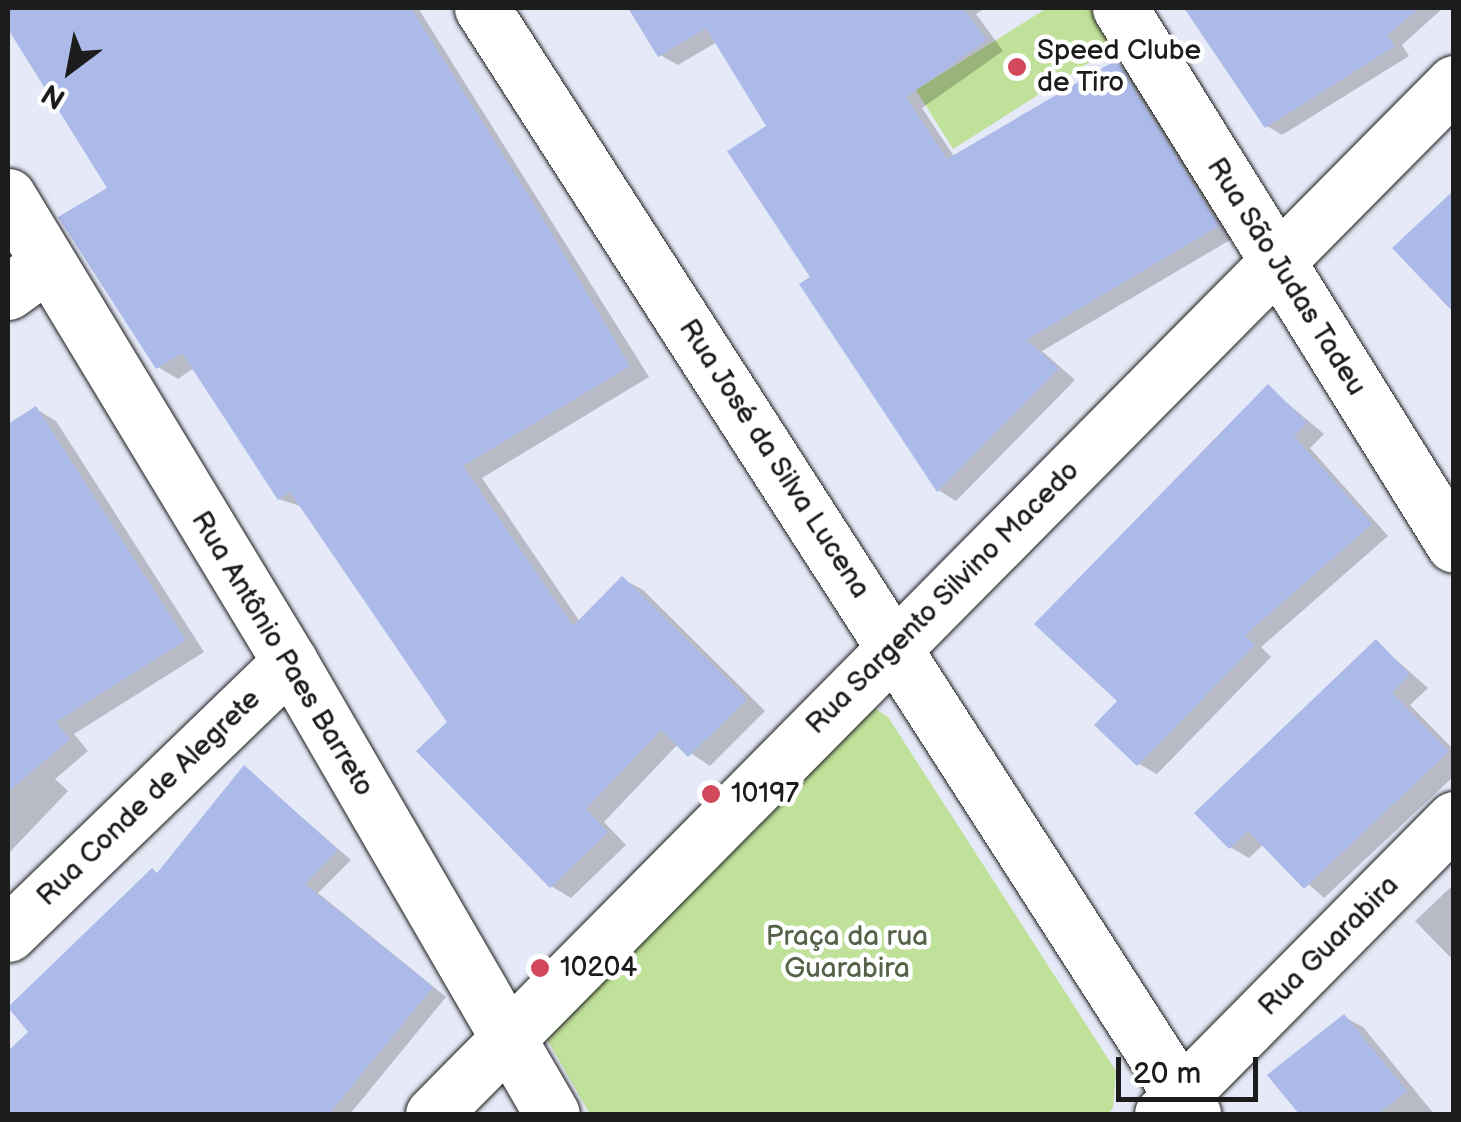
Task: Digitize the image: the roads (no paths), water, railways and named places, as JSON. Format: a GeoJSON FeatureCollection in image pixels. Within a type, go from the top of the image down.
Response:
{"type":"FeatureCollection","features":[{"type":"Feature","properties":{"kind":"street","name":"Rua José da Silva Lucena"},"geometry":{"type":"LineString","coordinates":[[482,8],[894,647],[1178,1108]]}},
{"type":"Feature","properties":{"kind":"street","name":"Rua São Judas Tadeu"},"geometry":{"type":"LineString","coordinates":[[1120,8],[1276,265],[1454,545]]}},
{"type":"Feature","properties":{"kind":"street","name":"Rua Sargento Silvino Macedo"},"geometry":{"type":"LineString","coordinates":[[434,1114],[1454,83]]}},
{"type":"Feature","properties":{"kind":"street","name":"Rua Antônio Paes Barreto"},"geometry":{"type":"LineString","coordinates":[[8,196],[27,278],[290,662],[506,1041],[552,1114]]}},
{"type":"Feature","properties":{"kind":"street","name":"Rua Conde de Alegrete"},"geometry":{"type":"LineString","coordinates":[[8,934],[290,662]]}},
{"type":"Feature","properties":{"kind":"street","name":"Rua Guarabira"},"geometry":{"type":"LineString","coordinates":[[1178,1108],[1454,820]]}},
{"type":"Feature","properties":{"kind":"place","name":"Speed Clube de Tiro"},"geometry":{"type":"Point","coordinates":[1017,67]}},
{"type":"Feature","properties":{"kind":"place","name":"10197"},"geometry":{"type":"Point","coordinates":[711,794]}},
{"type":"Feature","properties":{"kind":"place","name":"10204"},"geometry":{"type":"Point","coordinates":[540,968]}},
{"type":"Feature","properties":{"kind":"park label","name":"Praça da rua Guarabira"},"geometry":{"type":"Point","coordinates":[847,953]}}]}
